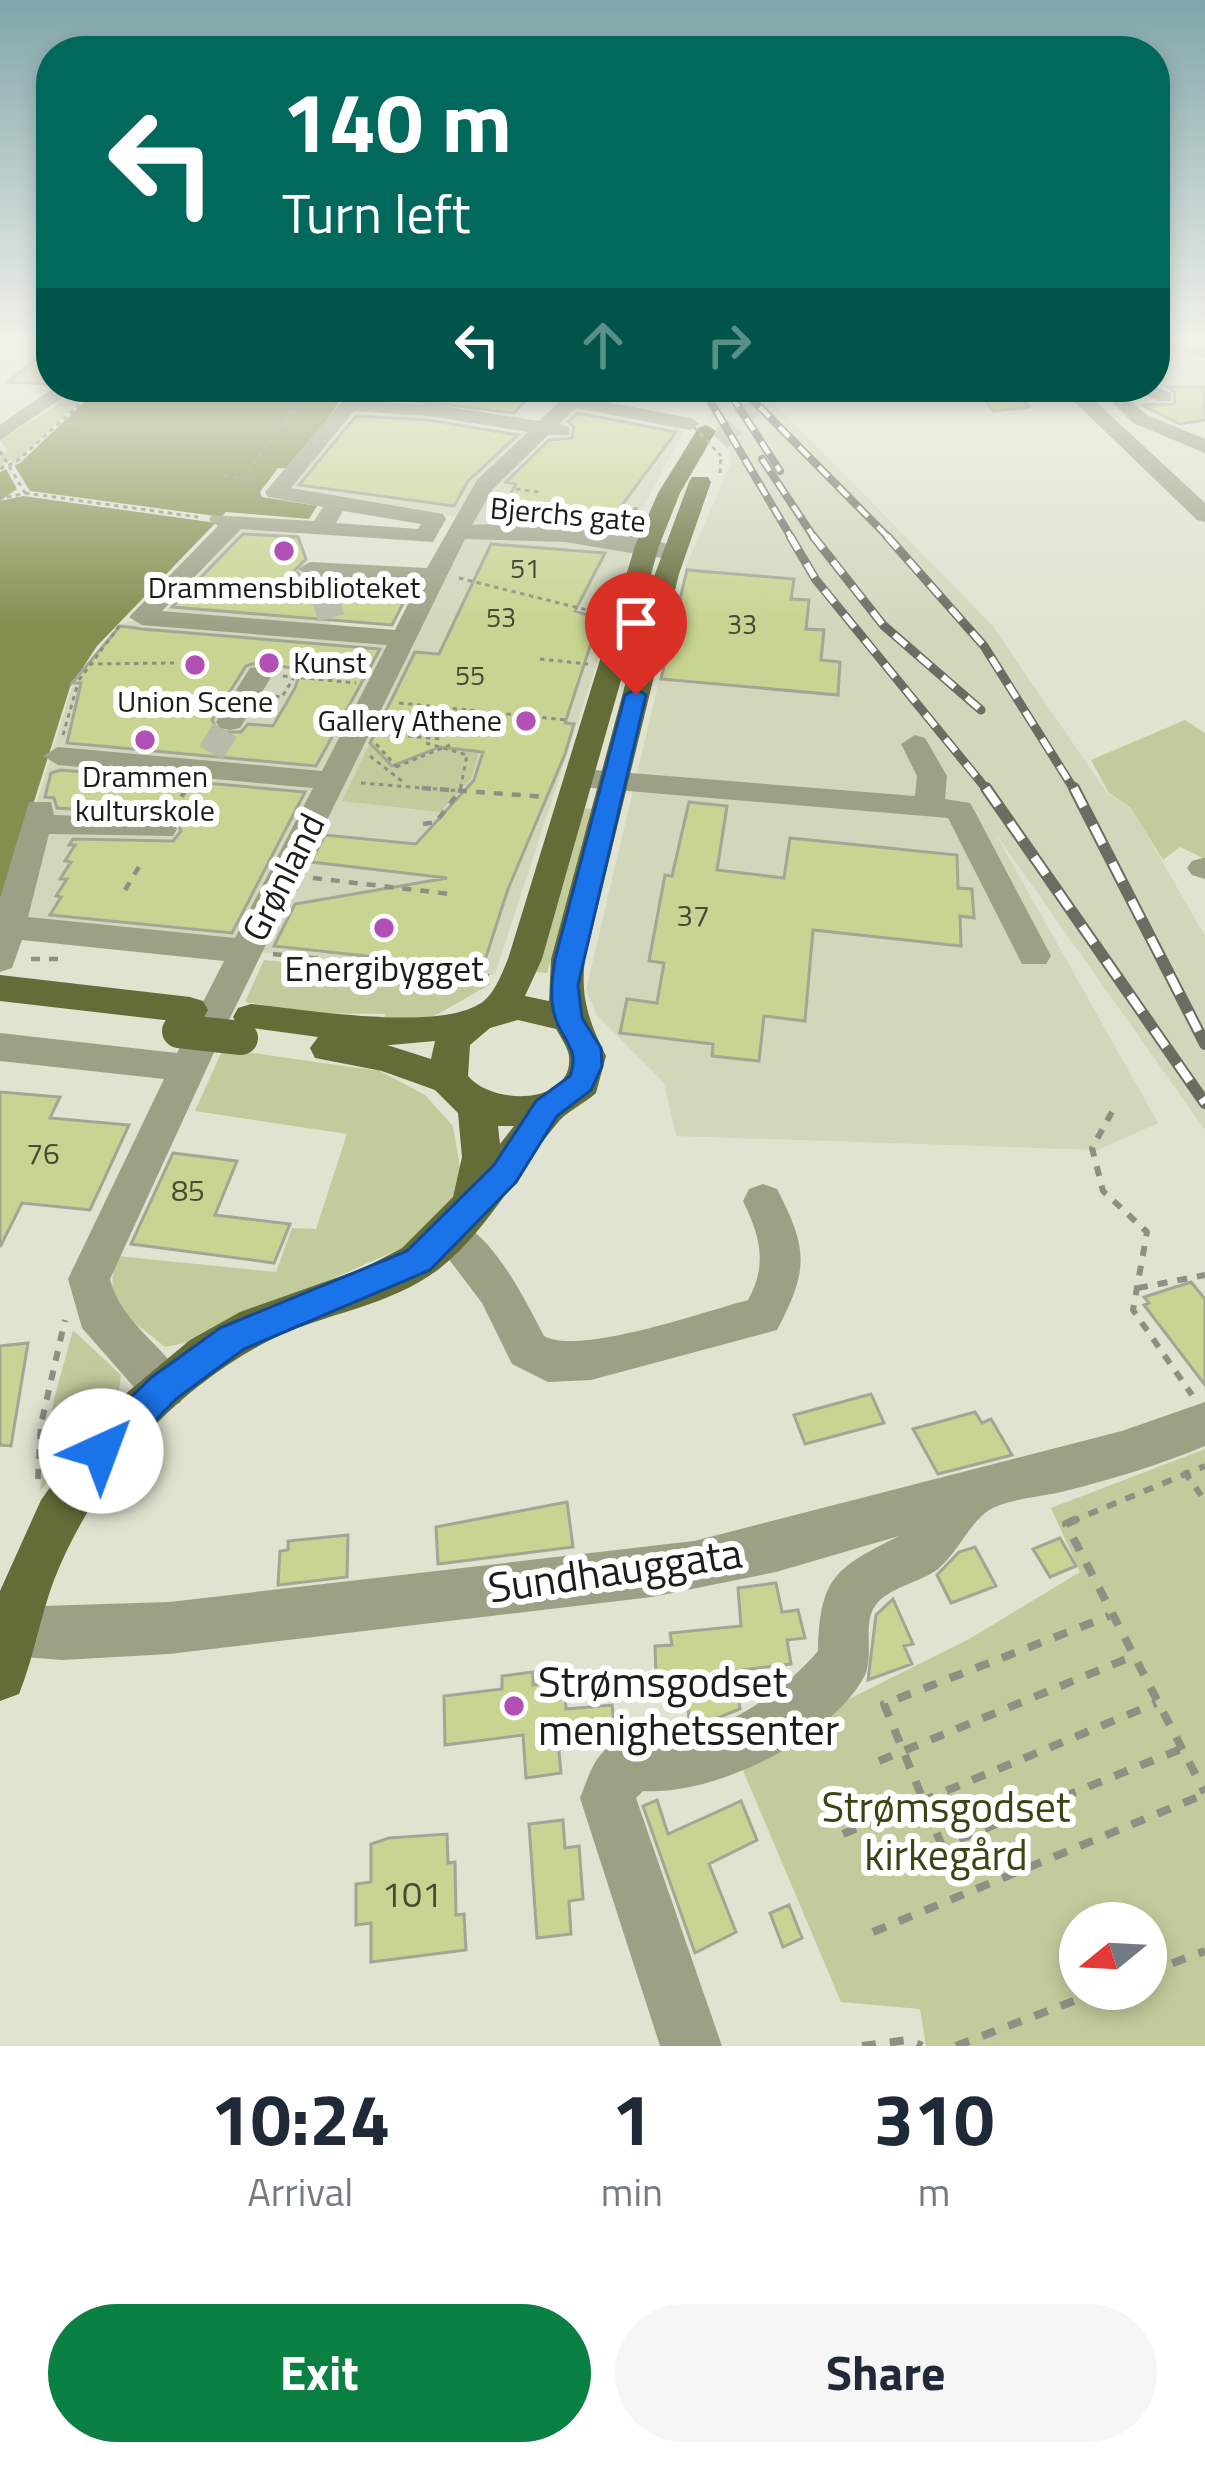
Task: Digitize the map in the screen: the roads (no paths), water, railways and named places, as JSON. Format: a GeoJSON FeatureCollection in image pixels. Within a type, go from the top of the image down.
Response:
{"type":"FeatureCollection","features":[{"type":"Feature","properties":{"kind":"main road"},"geometry":{"type":"LineString","coordinates":[[4,975],[184,1020],[246,1028],[363,1054],[517,1114],[567,1098],[588,1066],[587,1048],[569,1019],[564,985],[598,779],[679,474],[705,437]]}},
{"type":"Feature","properties":{"kind":"main road"},"geometry":{"type":"LineString","coordinates":[[461,1219],[482,1157],[452,1043],[486,1003],[515,984],[598,779]]}},
{"type":"Feature","properties":{"kind":"main road"},"geometry":{"type":"LineString","coordinates":[[246,1028],[390,1032],[486,1003],[536,1007],[569,1019]]}},
{"type":"Feature","properties":{"kind":"main road"},"geometry":{"type":"LineString","coordinates":[[5,1654],[34,1564],[80,1478],[129,1419],[232,1339],[400,1271],[505,1174],[547,1108]]}},
{"type":"Feature","properties":{"kind":"street","name":"Bjerchs gate"},"geometry":{"type":"LineString","coordinates":[[321,437],[275,492],[452,523],[482,540],[655,551]]}},
{"type":"Feature","properties":{"kind":"street","name":"Grønland"},"geometry":{"type":"LineString","coordinates":[[164,1388],[97,1314],[89,1279],[183,1078],[434,576],[452,523],[522,437]]}},
{"type":"Feature","properties":{"kind":"street"},"geometry":{"type":"LineString","coordinates":[[1123,437],[1205,515]]}},
{"type":"Feature","properties":{"kind":"street"},"geometry":{"type":"LineString","coordinates":[[333,619],[306,541],[337,503]]}},
{"type":"Feature","properties":{"kind":"street"},"geometry":{"type":"LineString","coordinates":[[405,634],[333,619],[142,617],[227,529],[317,529],[424,538],[452,523]]}},
{"type":"Feature","properties":{"kind":"street"},"geometry":{"type":"LineString","coordinates":[[348,571],[370,533]]}},
{"type":"Feature","properties":{"kind":"street"},"geometry":{"type":"LineString","coordinates":[[313,569],[434,576]]}},
{"type":"Feature","properties":{"kind":"street"},"geometry":{"type":"LineString","coordinates":[[230,722],[260,674]]}},
{"type":"Feature","properties":{"kind":"street"},"geometry":{"type":"LineString","coordinates":[[915,745],[932,776],[929,806]]}},
{"type":"Feature","properties":{"kind":"street"},"geometry":{"type":"LineString","coordinates":[[58,756],[331,782]]}},
{"type":"Feature","properties":{"kind":"street"},"geometry":{"type":"LineString","coordinates":[[598,779],[959,810],[1034,956]]}},
{"type":"Feature","properties":{"kind":"street"},"geometry":{"type":"LineString","coordinates":[[162,829],[125,831],[39,816],[4,975],[246,951]]}},
{"type":"Feature","properties":{"kind":"street"},"geometry":{"type":"LineString","coordinates":[[0,1047],[183,1078]]}},
{"type":"Feature","properties":{"kind":"street"},"geometry":{"type":"LineString","coordinates":[[461,1219],[528,1350],[548,1362],[591,1360],[762,1316],[784,1279],[782,1238],[763,1201]]}},
{"type":"Feature","properties":{"kind":"street","name":"Sundhauggata"},"geometry":{"type":"LineString","coordinates":[[5,1654],[81,1634],[292,1613],[530,1581],[652,1572],[798,1544],[972,1491],[1190,1440]]}},
{"type":"Feature","properties":{"kind":"street"},"geometry":{"type":"LineString","coordinates":[[691,2046],[608,1798],[615,1780],[631,1764],[672,1766],[707,1757],[805,1705],[844,1661],[844,1605],[861,1582],[918,1553],[972,1491]]}},
{"type":"Feature","properties":{"kind":"tunnel"},"geometry":{"type":"LineString","coordinates":[[720,441],[723,437]]}},
{"type":"Feature","properties":{"kind":"tunnel"},"geometry":{"type":"LineString","coordinates":[[326,600],[331,618]]}},
{"type":"Feature","properties":{"kind":"tunnel"},"geometry":{"type":"LineString","coordinates":[[211,753],[230,722]]}},
{"type":"Feature","properties":{"kind":"railway"},"geometry":{"type":"LineString","coordinates":[[732,437],[792,539]]}},
{"type":"Feature","properties":{"kind":"railway"},"geometry":{"type":"LineString","coordinates":[[758,437],[780,471]]}},
{"type":"Feature","properties":{"kind":"railway"},"geometry":{"type":"LineString","coordinates":[[790,437],[890,539]]}},
{"type":"Feature","properties":{"kind":"railway"},"geometry":{"type":"LineString","coordinates":[[762,459],[813,536]]}},
{"type":"Feature","properties":{"kind":"railway"},"geometry":{"type":"LineString","coordinates":[[790,536],[816,580],[988,791]]}},
{"type":"Feature","properties":{"kind":"railway"},"geometry":{"type":"LineString","coordinates":[[813,536],[883,625],[981,710]]}},
{"type":"Feature","properties":{"kind":"railway"},"geometry":{"type":"LineString","coordinates":[[887,536],[984,646],[1075,791]]}},
{"type":"Feature","properties":{"kind":"railway"},"geometry":{"type":"LineString","coordinates":[[986,788],[1205,1103]]}},
{"type":"Feature","properties":{"kind":"railway"},"geometry":{"type":"LineString","coordinates":[[1074,788],[1205,1044]]}},
{"type":"Feature","properties":{"kind":"place","name":"Drammensbiblioteket"},"geometry":{"type":"Point","coordinates":[284,551]}},
{"type":"Feature","properties":{"kind":"place","name":"Kunst"},"geometry":{"type":"Point","coordinates":[269,663]}},
{"type":"Feature","properties":{"kind":"place","name":"Union Scene"},"geometry":{"type":"Point","coordinates":[195,665]}},
{"type":"Feature","properties":{"kind":"place","name":"Gallery Athene"},"geometry":{"type":"Point","coordinates":[526,721]}},
{"type":"Feature","properties":{"kind":"place","name":"Drammen kulturskole"},"geometry":{"type":"Point","coordinates":[145,740]}},
{"type":"Feature","properties":{"kind":"place","name":"Energibygget"},"geometry":{"type":"Point","coordinates":[384,928]}},
{"type":"Feature","properties":{"kind":"place","name":"Strømsgodset menighetssenter"},"geometry":{"type":"Point","coordinates":[514,1706]}},
{"type":"Feature","properties":{"kind":"park label","name":"Strømsgodset kirkegård"},"geometry":{"type":"Point","coordinates":[946,1831]}}]}
